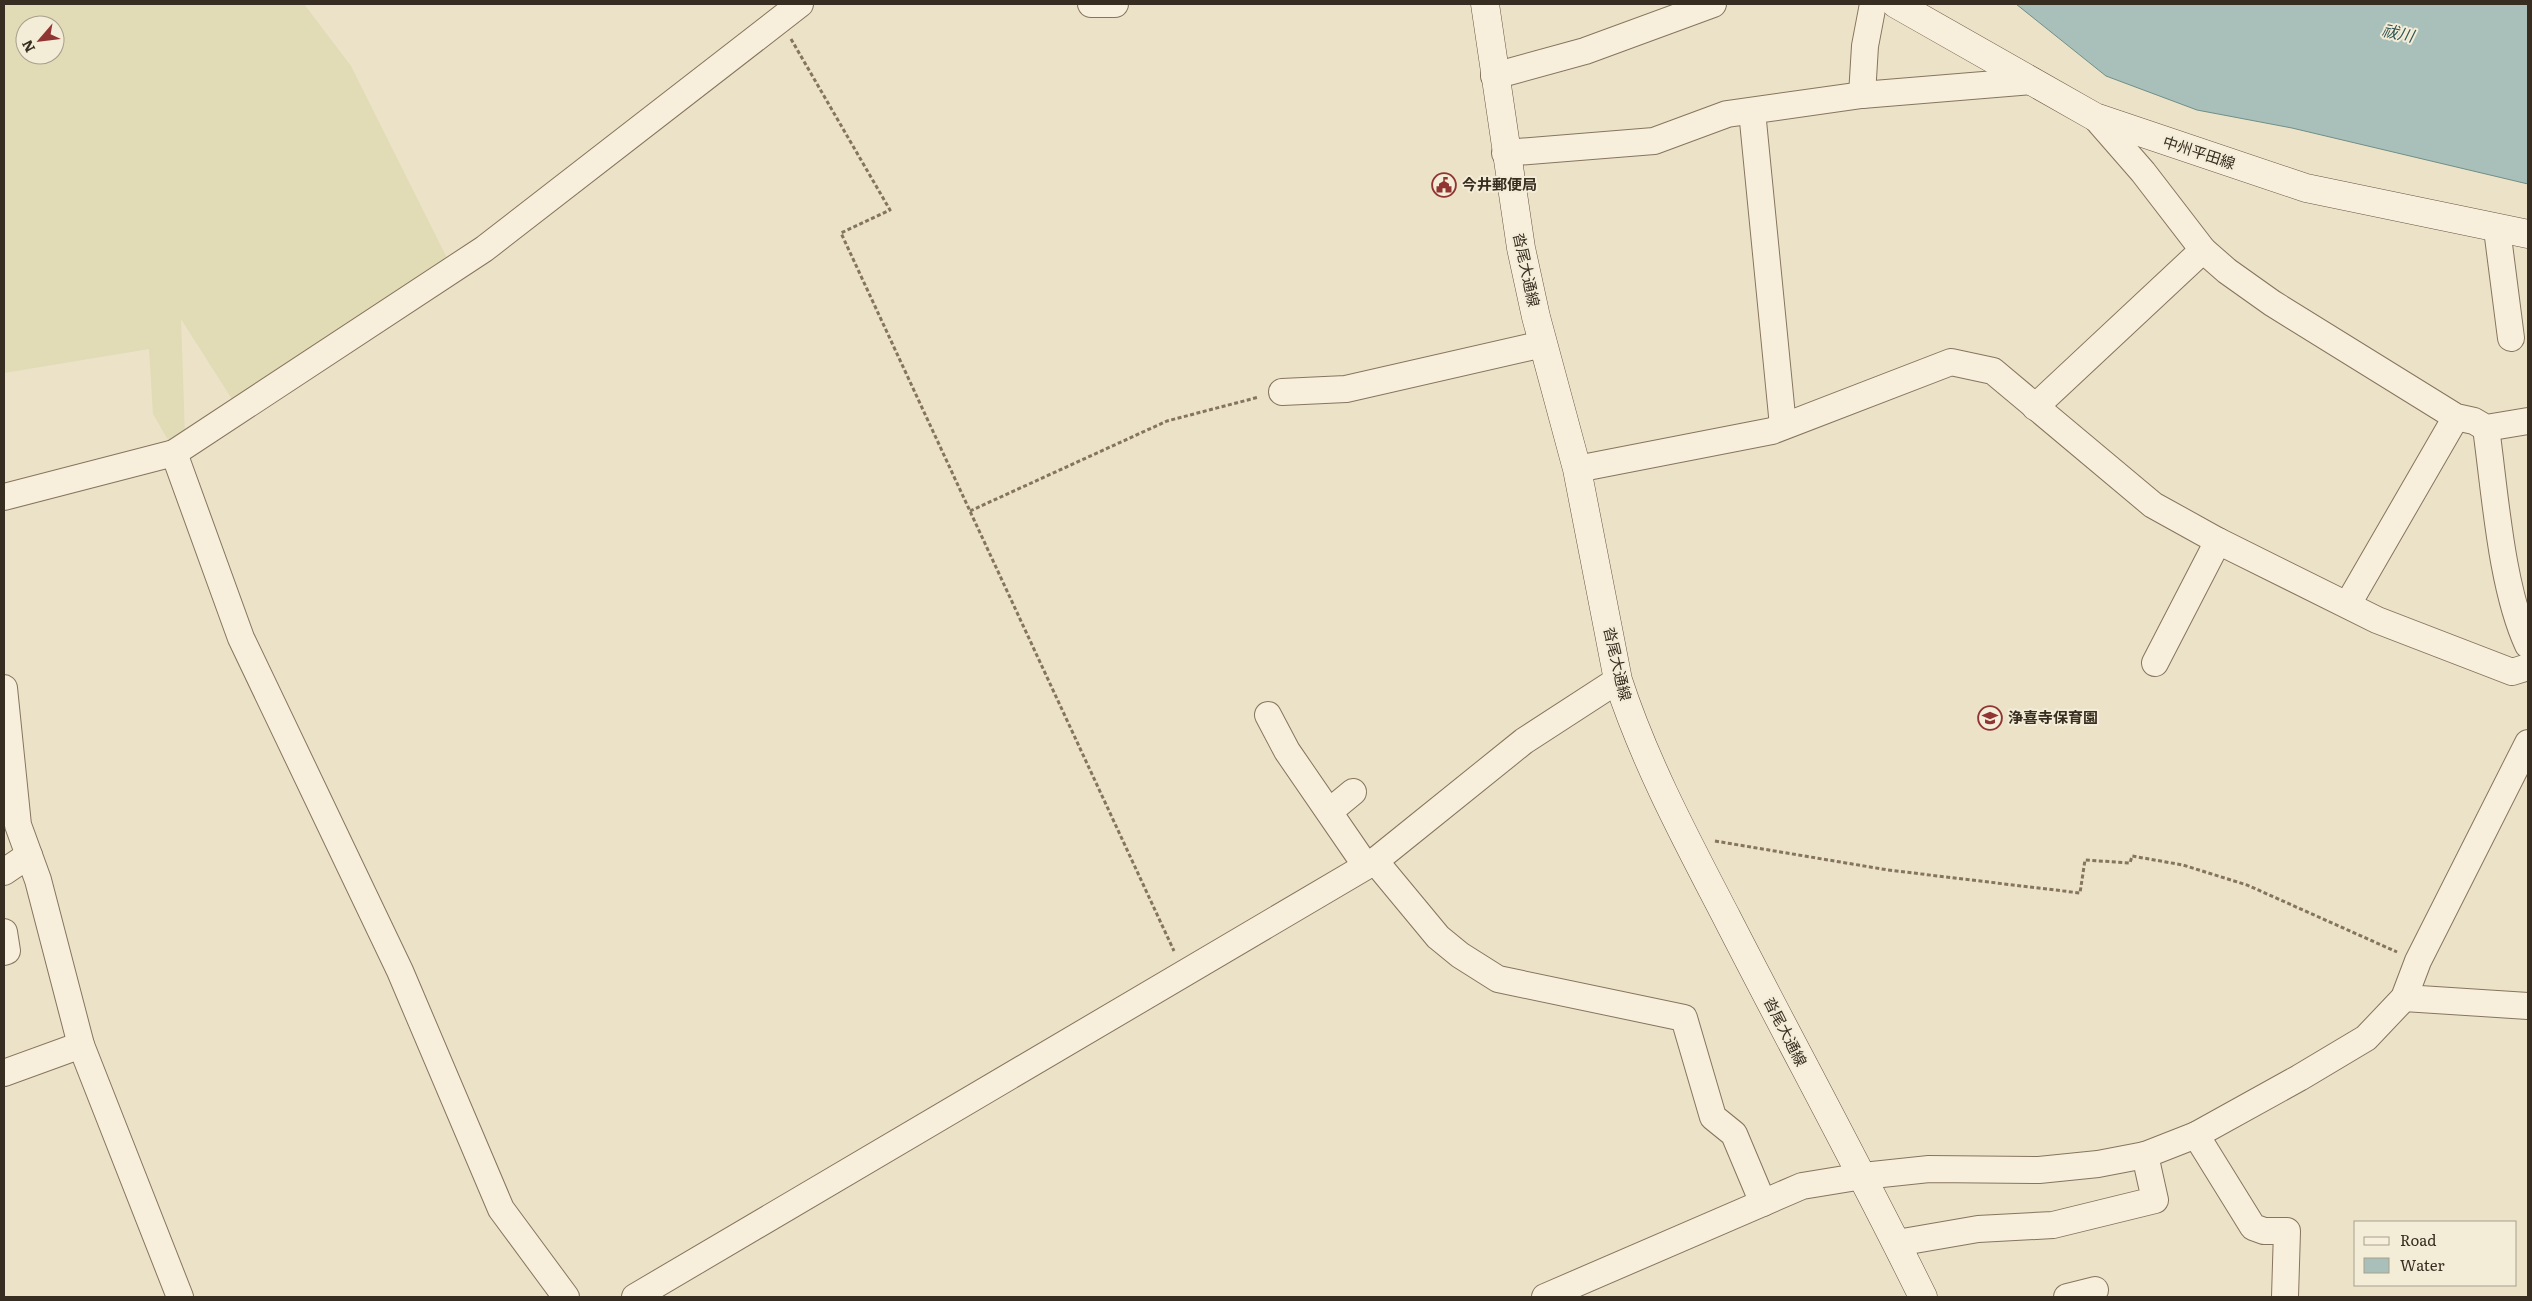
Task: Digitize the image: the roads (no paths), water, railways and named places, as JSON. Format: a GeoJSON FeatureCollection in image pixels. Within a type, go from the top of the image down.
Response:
{"type":"FeatureCollection","features":[{"type":"Feature","properties":{"kind":"main road","name":"沓尾大通線"},"geometry":{"type":"LineString","coordinates":[[1485,4],[1505,153],[1521,248],[1543,344],[1577,469],[1618,680],[1627,706],[1688,841],[1804,1070],[1863,1176],[1923,1297]]}},
{"type":"Feature","properties":{"kind":"main road","name":"中州平田線"},"geometry":{"type":"LineString","coordinates":[[1896,4],[2095,117],[2182,148],[2306,188],[2528,234]]}},
{"type":"Feature","properties":{"kind":"street"},"geometry":{"type":"LineString","coordinates":[[1090,4],[1115,4]]}},
{"type":"Feature","properties":{"kind":"street"},"geometry":{"type":"LineString","coordinates":[[1494,76],[1585,51],[1713,4]]}},
{"type":"Feature","properties":{"kind":"street"},"geometry":{"type":"LineString","coordinates":[[1862,96],[1865,46],[1873,4]]}},
{"type":"Feature","properties":{"kind":"street"},"geometry":{"type":"LineString","coordinates":[[4,497],[174,453],[484,249],[698,85],[792,8]]}},
{"type":"Feature","properties":{"kind":"street"},"geometry":{"type":"LineString","coordinates":[[1505,153],[1654,141],[1727,114],[1862,96],[2032,81]]}},
{"type":"Feature","properties":{"kind":"street"},"geometry":{"type":"LineString","coordinates":[[1752,112],[1784,426]]}},
{"type":"Feature","properties":{"kind":"street"},"geometry":{"type":"LineString","coordinates":[[2095,117],[2143,172],[2203,250],[2227,271],[2272,303],[2456,417],[2474,421],[2486,428],[2528,421]]}},
{"type":"Feature","properties":{"kind":"street"},"geometry":{"type":"LineString","coordinates":[[2497,229],[2511,338]]}},
{"type":"Feature","properties":{"kind":"street"},"geometry":{"type":"LineString","coordinates":[[2035,407],[2203,250]]}},
{"type":"Feature","properties":{"kind":"street"},"geometry":{"type":"LineString","coordinates":[[1282,392],[1346,389],[1543,344]]}},
{"type":"Feature","properties":{"kind":"street"},"geometry":{"type":"LineString","coordinates":[[1577,469],[1772,431],[1951,362],[1993,371],[2153,505],[2218,541],[2377,620],[2512,672],[2528,666]]}},
{"type":"Feature","properties":{"kind":"street"},"geometry":{"type":"LineString","coordinates":[[2348,604],[2456,417]]}},
{"type":"Feature","properties":{"kind":"street"},"geometry":{"type":"LineString","coordinates":[[2486,428],[2506,566],[2521,630],[2528,645]]}},
{"type":"Feature","properties":{"kind":"street"},"geometry":{"type":"LineString","coordinates":[[174,453],[241,638],[400,970],[501,1209],[566,1297]]}},
{"type":"Feature","properties":{"kind":"street"},"geometry":{"type":"LineString","coordinates":[[2155,663],[2218,541]]}},
{"type":"Feature","properties":{"kind":"street"},"geometry":{"type":"LineString","coordinates":[[635,1297],[1370,863],[1524,741],[1618,680]]}},
{"type":"Feature","properties":{"kind":"street"},"geometry":{"type":"LineString","coordinates":[[4,688],[18,825],[38,880],[81,1045],[180,1297]]}},
{"type":"Feature","properties":{"kind":"street"},"geometry":{"type":"LineString","coordinates":[[1268,715],[1286,751],[1370,863],[1438,937],[1460,955],[1498,978],[1684,1018],[1713,1117],[1734,1134],[1764,1203]]}},
{"type":"Feature","properties":{"kind":"street"},"geometry":{"type":"LineString","coordinates":[[1545,1297],[1802,1186],[1863,1176],[1929,1169],[2039,1170],[2098,1164],[2145,1154],[2196,1135],[2299,1078],[2366,1038],[2404,998],[2418,961],[2528,743]]}},
{"type":"Feature","properties":{"kind":"street"},"geometry":{"type":"LineString","coordinates":[[1330,811],[1353,792]]}},
{"type":"Feature","properties":{"kind":"street"},"geometry":{"type":"LineString","coordinates":[[4,872],[29,855]]}},
{"type":"Feature","properties":{"kind":"street"},"geometry":{"type":"LineString","coordinates":[[4,932],[8,951],[4,952]]}},
{"type":"Feature","properties":{"kind":"street"},"geometry":{"type":"LineString","coordinates":[[2404,998],[2528,1006]]}},
{"type":"Feature","properties":{"kind":"street"},"geometry":{"type":"LineString","coordinates":[[4,1073],[81,1045]]}},
{"type":"Feature","properties":{"kind":"street"},"geometry":{"type":"LineString","coordinates":[[2196,1135],[2253,1227],[2264,1231],[2287,1231],[2286,1297]]}},
{"type":"Feature","properties":{"kind":"street"},"geometry":{"type":"LineString","coordinates":[[1897,1244],[1978,1229],[2053,1224],[2155,1200],[2145,1154]]}},
{"type":"Feature","properties":{"kind":"street"},"geometry":{"type":"LineString","coordinates":[[2067,1297],[2095,1290]]}},
{"type":"Feature","properties":{"kind":"water","name":"祓川"},"geometry":{"type":"Polygon","coordinates":[[[2016,4],[2528,4],[2528,184],[2292,128],[2197,110],[2106,76],[2016,4]]]}},
{"type":"Feature","properties":{"kind":"place","name":"今井郵便局"},"geometry":{"type":"Point","coordinates":[1444,185]}},
{"type":"Feature","properties":{"kind":"place","name":"浄喜寺保育園"},"geometry":{"type":"Point","coordinates":[1990,718]}}]}
